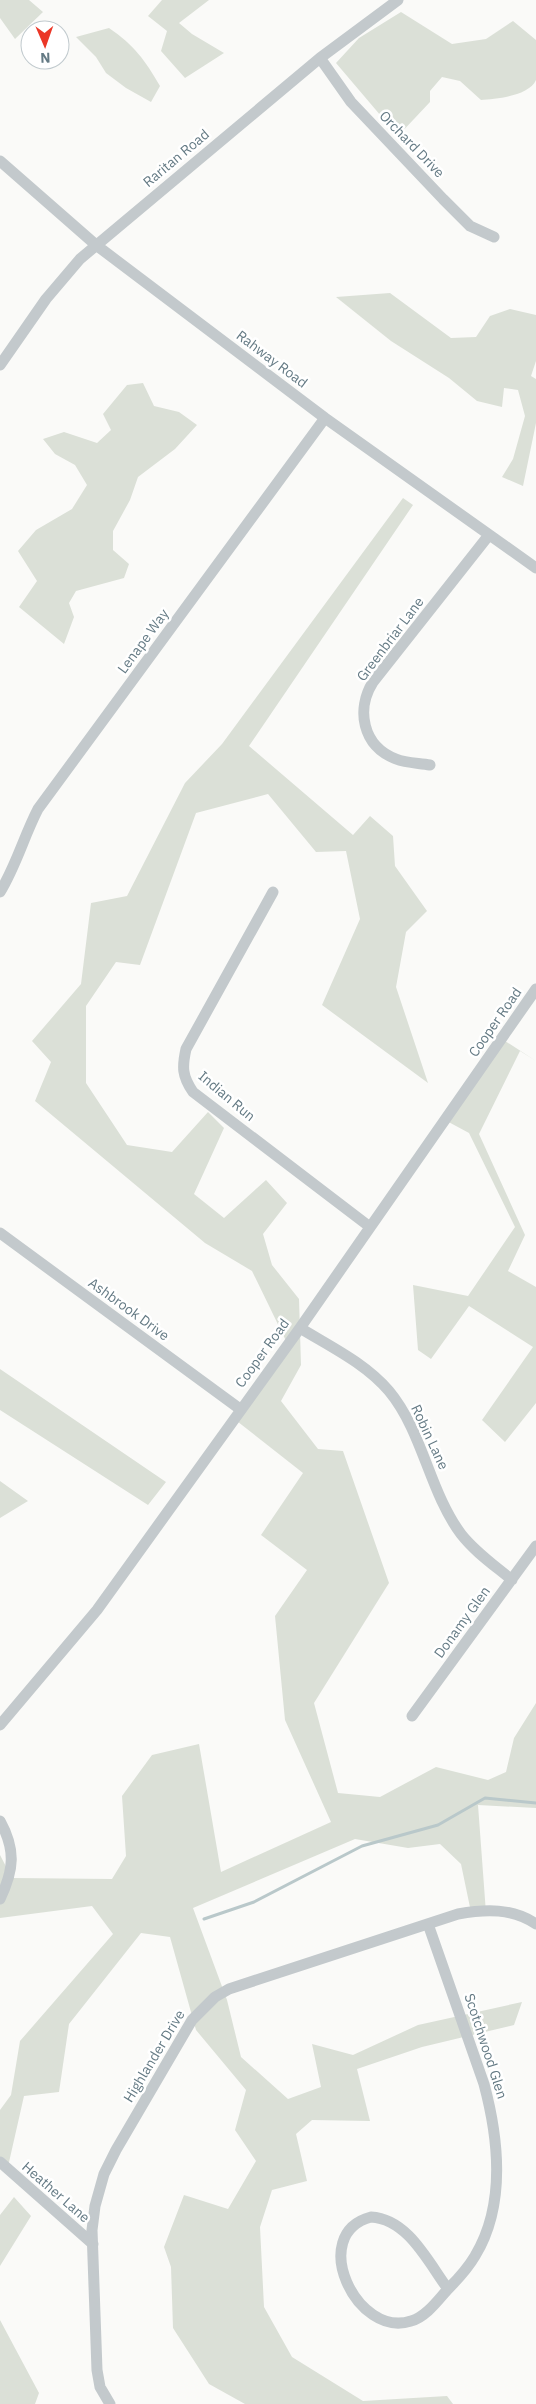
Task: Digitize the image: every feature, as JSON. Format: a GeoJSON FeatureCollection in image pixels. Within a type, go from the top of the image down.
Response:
{"type":"FeatureCollection","features":[{"type":"Feature","properties":{"kind":"street","name":"Raritan Road"},"geometry":{"type":"LineString","coordinates":[[0,365],[46,299],[80,259],[320,58],[398,0]]}},
{"type":"Feature","properties":{"kind":"street","name":"Orchard Drive"},"geometry":{"type":"LineString","coordinates":[[320,58],[351,102],[470,226],[494,237]]}},
{"type":"Feature","properties":{"kind":"street","name":"Rahway Road"},"geometry":{"type":"LineString","coordinates":[[0,161],[96,245],[325,418],[536,568]]}},
{"type":"Feature","properties":{"kind":"street","name":"Lenape Way"},"geometry":{"type":"LineString","coordinates":[[0,892],[38,809],[325,418]]}},
{"type":"Feature","properties":{"kind":"street","name":"Greenbriar Lane"},"geometry":{"type":"LineString","coordinates":[[430,765],[396,759],[378,748],[365,726],[364,700],[373,682],[489,535]]}},
{"type":"Feature","properties":{"kind":"street","name":"Indian Run"},"geometry":{"type":"LineString","coordinates":[[273,892],[186,1049],[182,1067],[184,1080],[193,1092],[370,1227]]}},
{"type":"Feature","properties":{"kind":"street","name":"Cooper Road"},"geometry":{"type":"LineString","coordinates":[[0,1725],[97,1610],[300,1328],[536,989]]}},
{"type":"Feature","properties":{"kind":"street","name":"Ashbrook Drive"},"geometry":{"type":"LineString","coordinates":[[0,1233],[240,1409]]}},
{"type":"Feature","properties":{"kind":"street","name":"Robin Lane"},"geometry":{"type":"LineString","coordinates":[[300,1328],[370,1371],[390,1393],[404,1414],[448,1512],[461,1534],[478,1552],[512,1580]]}},
{"type":"Feature","properties":{"kind":"street","name":"Donamy Glen"},"geometry":{"type":"LineString","coordinates":[[412,1716],[536,1546]]}},
{"type":"Feature","properties":{"kind":"street"},"geometry":{"type":"LineString","coordinates":[[0,1821],[8,1835],[12,1849],[11,1871],[0,1899]]}},
{"type":"Feature","properties":{"kind":"street","name":"Highlander Drive"},"geometry":{"type":"LineString","coordinates":[[110,2404],[100,2387],[97,2370],[93,2244],[95,2206],[104,2174],[192,2020],[205,2005],[229,1989],[458,1914],[482,1910],[508,1911],[536,1924]]}},
{"type":"Feature","properties":{"kind":"street","name":"Scotchwood Glen"},"geometry":{"type":"LineString","coordinates":[[428,1924],[480,2069],[490,2106],[496,2155],[496,2190],[484,2238],[468,2267],[448,2289],[426,2312],[413,2321],[394,2324],[377,2319],[360,2302],[344,2273],[340,2252],[344,2237],[361,2220],[371,2217],[388,2220],[409,2236],[448,2289]]}},
{"type":"Feature","properties":{"kind":"street","name":"Heather Lane"},"geometry":{"type":"LineString","coordinates":[[0,2162],[93,2244]]}},
{"type":"Feature","properties":{"kind":"shaded area"},"geometry":{"type":"Polygon","coordinates":[[[0,0],[29,0],[43,12],[35,20],[20,20],[20,34],[15,39],[0,18],[0,0]]]}},
{"type":"Feature","properties":{"kind":"shaded area"},"geometry":{"type":"Polygon","coordinates":[[[162,0],[209,0],[179,23],[192,34],[224,53],[185,78],[161,51],[167,31],[148,16],[162,0]]]}},
{"type":"Feature","properties":{"kind":"shaded area"},"geometry":{"type":"Polygon","coordinates":[[[401,12],[452,44],[486,39],[513,21],[536,40],[536,80],[527,90],[512,96],[481,100],[460,81],[442,77],[430,91],[430,102],[398,136],[336,63],[359,38],[401,12]]]}},
{"type":"Feature","properties":{"kind":"shaded area"},"geometry":{"type":"Polygon","coordinates":[[[109,28],[138,54],[160,86],[151,102],[126,88],[106,73],[96,57],[76,37],[109,28]]]}},
{"type":"Feature","properties":{"kind":"shaded area"},"geometry":{"type":"Polygon","coordinates":[[[390,293],[451,338],[476,337],[490,316],[510,309],[536,315],[536,361],[531,376],[536,379],[536,423],[523,486],[502,477],[513,459],[525,416],[518,390],[504,388],[502,407],[477,401],[449,378],[391,341],[336,297],[390,293]]]}},
{"type":"Feature","properties":{"kind":"shaded area"},"geometry":{"type":"Polygon","coordinates":[[[143,383],[154,406],[179,412],[197,425],[175,449],[138,477],[130,500],[113,531],[113,550],[129,564],[124,578],[76,591],[69,603],[74,617],[64,644],[19,607],[37,581],[18,551],[36,530],[72,509],[87,485],[75,465],[55,454],[43,439],[64,432],[97,443],[111,430],[103,414],[127,385],[143,383]]]}},
{"type":"Feature","properties":{"kind":"shaded area"},"geometry":{"type":"Polygon","coordinates":[[[403,498],[413,505],[249,746],[353,835],[370,816],[393,836],[395,866],[427,911],[406,932],[396,987],[428,1083],[322,1005],[360,919],[346,851],[316,852],[268,794],[196,813],[140,965],[116,962],[86,1006],[86,1083],[127,1145],[172,1152],[208,1112],[224,1128],[194,1194],[224,1218],[266,1180],[287,1203],[263,1234],[272,1265],[299,1299],[301,1365],[281,1401],[318,1449],[343,1451],[389,1583],[314,1703],[338,1793],[380,1797],[436,1767],[488,1780],[506,1772],[514,1738],[536,1703],[536,1808],[478,1805],[486,1913],[472,1917],[461,1864],[440,1844],[408,1848],[355,1839],[193,1908],[227,2000],[241,2057],[288,2099],[321,2087],[312,2044],[353,2055],[418,2025],[522,2002],[514,2025],[422,2047],[357,2069],[370,2121],[312,2120],[296,2134],[307,2181],[272,2190],[260,2227],[264,2307],[292,2357],[363,2401],[447,2396],[453,2404],[245,2404],[209,2384],[173,2328],[171,2267],[164,2247],[184,2195],[228,2209],[256,2161],[235,2130],[246,2090],[196,2030],[170,1937],[141,1933],[69,2024],[59,2092],[24,2096],[7,2171],[0,2164],[0,2110],[11,2095],[20,2041],[113,1934],[92,1906],[0,1918],[0,1855],[12,1878],[112,1879],[126,1856],[122,1796],[152,1755],[199,1744],[221,1872],[331,1822],[285,1720],[275,1616],[307,1570],[261,1535],[303,1473],[233,1418],[288,1345],[252,1271],[205,1243],[35,1101],[51,1062],[32,1041],[81,984],[91,903],[127,896],[185,783],[222,744],[403,498]]]}},
{"type":"Feature","properties":{"kind":"shaded area"},"geometry":{"type":"Polygon","coordinates":[[[499,1037],[536,1061],[520,1051],[479,1134],[525,1235],[508,1271],[536,1287],[536,1403],[505,1442],[482,1420],[533,1347],[469,1306],[431,1359],[418,1350],[413,1285],[468,1296],[515,1227],[469,1133],[443,1119],[499,1037]]]}},
{"type":"Feature","properties":{"kind":"shaded area"},"geometry":{"type":"Polygon","coordinates":[[[0,1369],[166,1482],[148,1505],[0,1410],[0,1369]]]}},
{"type":"Feature","properties":{"kind":"shaded area"},"geometry":{"type":"Polygon","coordinates":[[[0,1481],[28,1501],[0,1518],[0,1481]]]}},
{"type":"Feature","properties":{"kind":"shaded area"},"geometry":{"type":"Polygon","coordinates":[[[14,2197],[31,2216],[0,2266],[0,2215],[14,2197]]]}},
{"type":"Feature","properties":{"kind":"shaded area"},"geometry":{"type":"Polygon","coordinates":[[[0,2320],[39,2393],[35,2404],[0,2404],[0,2320]]]}},
{"type":"Feature","properties":{"kind":"waterway"},"geometry":{"type":"LineString","coordinates":[[204,1919],[254,1902],[362,1846],[438,1825],[485,1798],[536,1803]]}}]}
